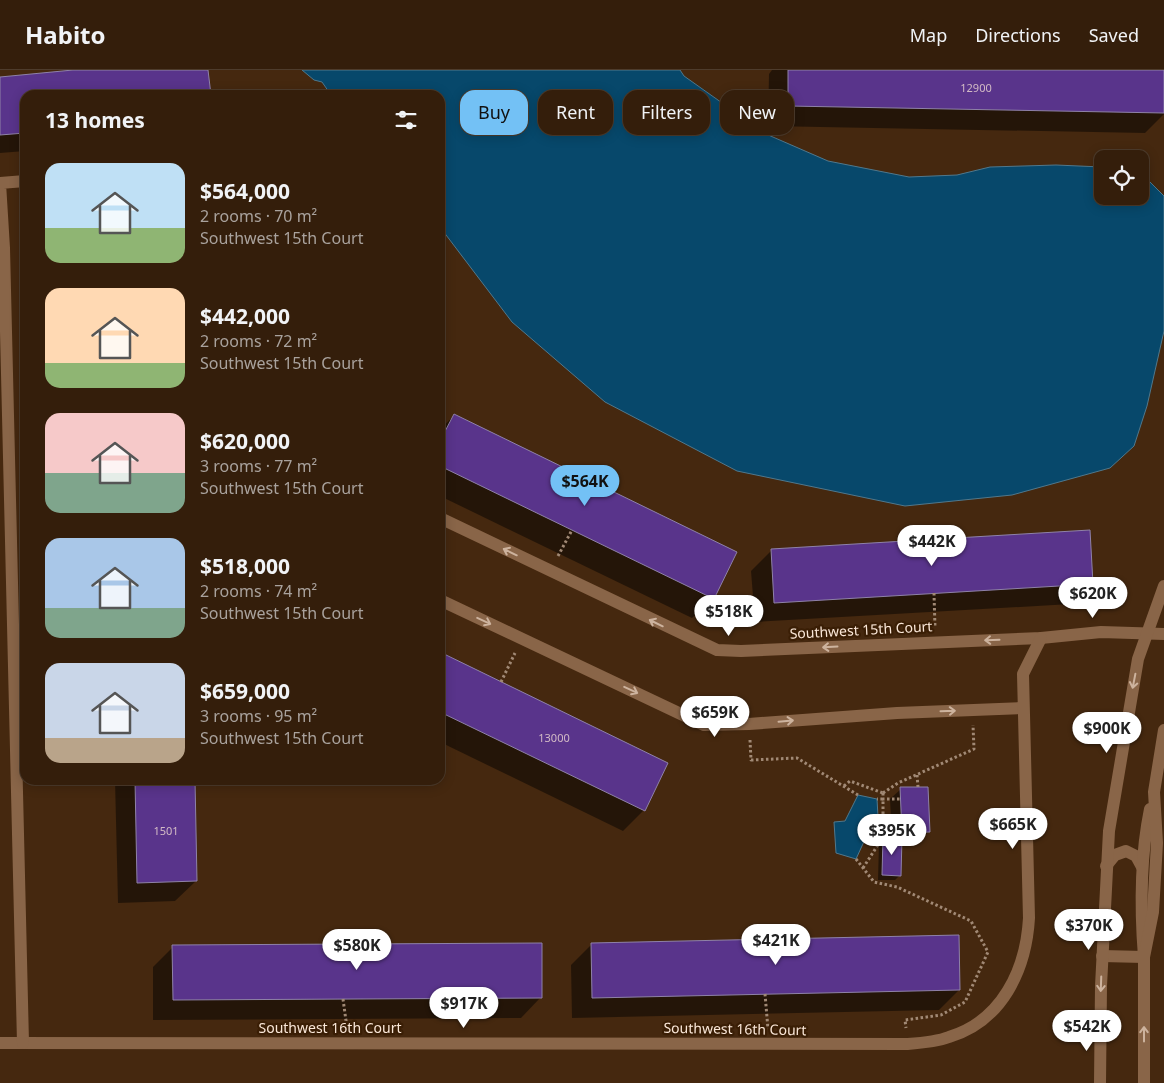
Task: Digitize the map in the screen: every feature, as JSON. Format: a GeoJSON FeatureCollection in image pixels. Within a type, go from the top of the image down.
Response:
{"type":"FeatureCollection","features":[{"type":"Feature","properties":{"kind":"street"},"geometry":{"type":"LineString","coordinates":[[20,181],[0,183],[7,369],[23,1043]]}},
{"type":"Feature","properties":{"kind":"street","name":"Southwest 15th Court"},"geometry":{"type":"LineString","coordinates":[[445,520],[718,650],[741,651],[936,641],[1041,638],[1101,632],[1164,634]]}},
{"type":"Feature","properties":{"kind":"street"},"geometry":{"type":"LineString","coordinates":[[1100,1083],[1102,956],[1109,832],[1138,659],[1146,634],[1161,600],[1164,586]]}},
{"type":"Feature","properties":{"kind":"street"},"geometry":{"type":"LineString","coordinates":[[445,602],[704,725],[749,724],[896,712],[1022,708]]}},
{"type":"Feature","properties":{"kind":"street","name":"Southwest 16th Court"},"geometry":{"type":"LineString","coordinates":[[0,1043],[907,1044],[930,1042],[949,1037],[980,1021],[1002,1000],[1021,968],[1026,948],[1028,918],[1022,708],[1023,674],[1041,638]]}},
{"type":"Feature","properties":{"kind":"street"},"geometry":{"type":"LineString","coordinates":[[1144,1083],[1144,957],[1140,913],[1143,841],[1154,792],[1164,730]]}},
{"type":"Feature","properties":{"kind":"street"},"geometry":{"type":"LineString","coordinates":[[1144,957],[1153,912],[1156,884],[1157,843],[1154,792]]}},
{"type":"Feature","properties":{"kind":"street"},"geometry":{"type":"LineString","coordinates":[[1106,866],[1115,855],[1126,851],[1136,856],[1142,867]]}},
{"type":"Feature","properties":{"kind":"street"},"geometry":{"type":"LineString","coordinates":[[1102,956],[1144,957]]}},
{"type":"Feature","properties":{"kind":"path"},"geometry":{"type":"LineString","coordinates":[[550,571],[572,530]]}},
{"type":"Feature","properties":{"kind":"path"},"geometry":{"type":"LineString","coordinates":[[934,593],[936,641]]}},
{"type":"Feature","properties":{"kind":"path"},"geometry":{"type":"LineString","coordinates":[[501,682],[522,639]]}},
{"type":"Feature","properties":{"kind":"path"},"geometry":{"type":"LineString","coordinates":[[844,786],[850,782],[883,793],[974,749],[972,710]]}},
{"type":"Feature","properties":{"kind":"path"},"geometry":{"type":"LineString","coordinates":[[749,724],[751,760],[797,758],[858,794]]}},
{"type":"Feature","properties":{"kind":"path"},"geometry":{"type":"LineString","coordinates":[[917,775],[918,787]]}},
{"type":"Feature","properties":{"kind":"path"},"geometry":{"type":"LineString","coordinates":[[864,868],[883,837],[883,793]]}},
{"type":"Feature","properties":{"kind":"path"},"geometry":{"type":"LineString","coordinates":[[877,799],[900,799]]}},
{"type":"Feature","properties":{"kind":"path"},"geometry":{"type":"LineString","coordinates":[[856,859],[874,882],[898,887],[971,921],[988,952],[965,1002],[941,1015],[906,1020],[907,1044]]}},
{"type":"Feature","properties":{"kind":"path"},"geometry":{"type":"LineString","coordinates":[[765,994],[769,1044]]}},
{"type":"Feature","properties":{"kind":"path"},"geometry":{"type":"LineString","coordinates":[[343,999],[349,1043]]}},
{"type":"Feature","properties":{"kind":"water"},"geometry":{"type":"Polygon","coordinates":[[[302,70],[680,70],[684,76],[704,90],[623,90],[623,135],[710,135],[710,94],[720,101],[720,135],[768,135],[828,161],[909,177],[957,175],[990,167],[1056,165],[1094,167],[1094,205],[1149,205],[1149,181],[1164,196],[1164,331],[1147,406],[1134,446],[1110,468],[1012,495],[905,506],[737,471],[605,402],[512,322],[445,234],[445,90],[328,90],[322,82],[314,80],[302,70]]]}},
{"type":"Feature","properties":{"kind":"water"},"geometry":{"type":"Polygon","coordinates":[[[858,795],[877,799],[879,834],[867,835],[856,859],[836,853],[834,822],[845,821],[858,795]]]}},
{"type":"Feature","properties":{"kind":"building"},"geometry":{"type":"Polygon","coordinates":[[[73,70],[208,70],[210,90],[20,90],[20,133],[0,135],[0,77],[73,70]]]}},
{"type":"Feature","properties":{"kind":"building"},"geometry":{"type":"Polygon","coordinates":[[[788,70],[1164,70],[1164,113],[794,106],[794,90],[788,90],[788,70]]]}},
{"type":"Feature","properties":{"kind":"building"},"geometry":{"type":"Polygon","coordinates":[[[454,414],[737,552],[714,599],[445,468],[445,431],[454,414]]]}},
{"type":"Feature","properties":{"kind":"building"},"geometry":{"type":"Polygon","coordinates":[[[1090,530],[1093,584],[774,603],[771,549],[1090,530]]]}},
{"type":"Feature","properties":{"kind":"building"},"geometry":{"type":"Polygon","coordinates":[[[445,654],[668,763],[645,811],[445,714],[445,654]]]}},
{"type":"Feature","properties":{"kind":"building"},"geometry":{"type":"Polygon","coordinates":[[[135,785],[195,785],[197,881],[137,883],[135,785]]]}},
{"type":"Feature","properties":{"kind":"building"},"geometry":{"type":"Polygon","coordinates":[[[900,787],[928,787],[930,832],[902,833],[900,787]]]}},
{"type":"Feature","properties":{"kind":"building"},"geometry":{"type":"Polygon","coordinates":[[[883,837],[902,837],[901,876],[882,875],[883,837]]]}},
{"type":"Feature","properties":{"kind":"building"},"geometry":{"type":"Polygon","coordinates":[[[959,935],[960,990],[592,998],[591,943],[959,935]]]}},
{"type":"Feature","properties":{"kind":"building"},"geometry":{"type":"Polygon","coordinates":[[[542,943],[542,998],[173,1000],[172,945],[542,943]]]}}]}
